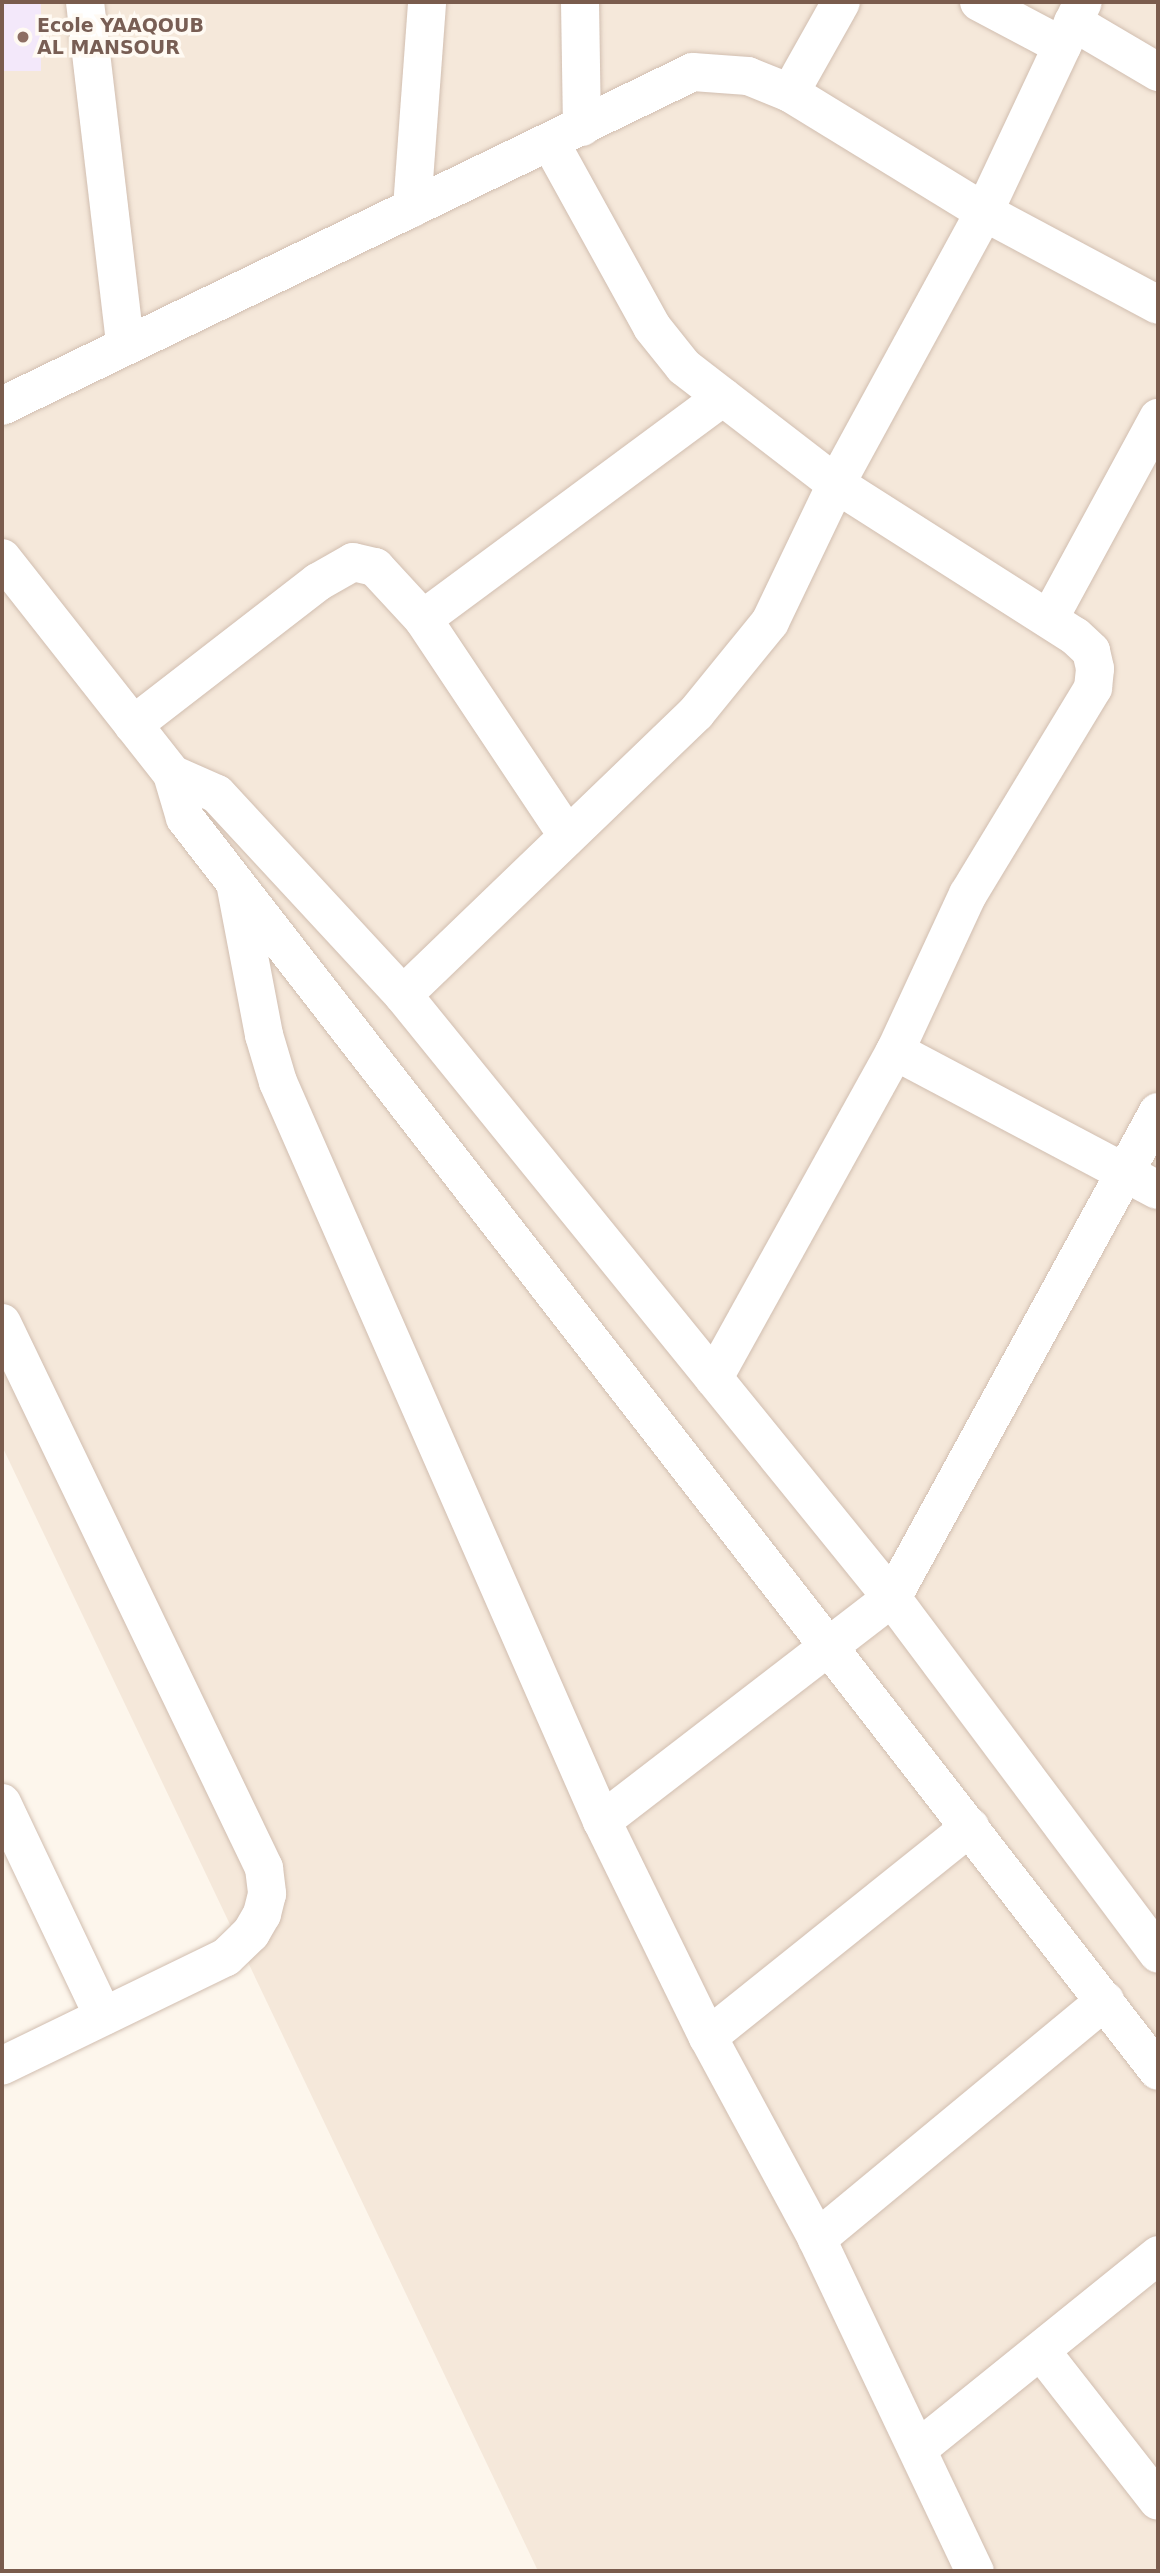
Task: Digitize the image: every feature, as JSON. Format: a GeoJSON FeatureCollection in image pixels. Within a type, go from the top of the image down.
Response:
{"type":"FeatureCollection","features":[{"type":"Feature","properties":{"kind":"street"},"geometry":{"type":"LineString","coordinates":[[85,2],[125,343]]}},
{"type":"Feature","properties":{"kind":"street"},"geometry":{"type":"LineString","coordinates":[[412,208],[427,2]]}},
{"type":"Feature","properties":{"kind":"street"},"geometry":{"type":"LineString","coordinates":[[580,2],[566,134],[652,327],[684,367],[836,484],[1048,619],[1091,651],[1093,688],[968,894],[895,1051],[714,1378]]}},
{"type":"Feature","properties":{"kind":"street"},"geometry":{"type":"LineString","coordinates":[[790,93],[841,2]]}},
{"type":"Feature","properties":{"kind":"street"},"geometry":{"type":"LineString","coordinates":[[979,2],[1073,24],[1158,72]]}},
{"type":"Feature","properties":{"kind":"street"},"geometry":{"type":"LineString","coordinates":[[403,995],[696,713],[770,622],[836,484],[984,212],[1073,24]]}},
{"type":"Feature","properties":{"kind":"street"},"geometry":{"type":"LineString","coordinates":[[2,406],[125,343],[694,72],[748,76],[790,93],[984,212],[1158,305]]}},
{"type":"Feature","properties":{"kind":"street"},"geometry":{"type":"LineString","coordinates":[[423,619],[723,397]]}},
{"type":"Feature","properties":{"kind":"street"},"geometry":{"type":"LineString","coordinates":[[1048,619],[1158,418]]}},
{"type":"Feature","properties":{"kind":"street"},"geometry":{"type":"LineString","coordinates":[[2,558],[172,774],[185,818],[834,1647],[1158,2071]]}},
{"type":"Feature","properties":{"kind":"street"},"geometry":{"type":"LineString","coordinates":[[133,725],[318,582],[353,562],[375,567],[423,619],[567,835]]}},
{"type":"Feature","properties":{"kind":"street"},"geometry":{"type":"LineString","coordinates":[[172,774],[217,794],[403,995],[892,1598],[1153,1935]]}},
{"type":"Feature","properties":{"kind":"street"},"geometry":{"type":"LineString","coordinates":[[235,883],[264,1035],[278,1082],[602,1821],[708,2037],[817,2239],[975,2571]]}},
{"type":"Feature","properties":{"kind":"street"},"geometry":{"type":"LineString","coordinates":[[895,1051],[1158,1190]]}},
{"type":"Feature","properties":{"kind":"street"},"geometry":{"type":"LineString","coordinates":[[602,1821],[834,1647],[892,1598],[1158,1112]]}},
{"type":"Feature","properties":{"kind":"street"},"geometry":{"type":"LineString","coordinates":[[2,1323],[264,1868],[262,1914],[251,1933],[226,1957],[2,2066]]}},
{"type":"Feature","properties":{"kind":"street"},"geometry":{"type":"LineString","coordinates":[[2,1803],[103,2016]]}},
{"type":"Feature","properties":{"kind":"street"},"geometry":{"type":"LineString","coordinates":[[708,2037],[970,1826]]}},
{"type":"Feature","properties":{"kind":"street"},"geometry":{"type":"LineString","coordinates":[[817,2239],[1105,2001]]}},
{"type":"Feature","properties":{"kind":"street"},"geometry":{"type":"LineString","coordinates":[[918,2449],[1158,2255]]}},
{"type":"Feature","properties":{"kind":"street"},"geometry":{"type":"LineString","coordinates":[[1041,2351],[1158,2501]]}},
{"type":"Feature","properties":{"kind":"shaded area"},"geometry":{"type":"Polygon","coordinates":[[[2,2],[1158,2],[1158,2571],[538,2571],[2,1446],[2,2]]]}},
{"type":"Feature","properties":{"kind":"shaded area","name":"Ecole YAAQOUB AL MANSOUR"},"geometry":{"type":"Polygon","coordinates":[[[2,2],[41,2],[41,71],[2,71],[2,2]]]}},
{"type":"Feature","properties":{"kind":"place","name":"Ecole YAAQOUB AL MANSOUR"},"geometry":{"type":"Point","coordinates":[23,37]}}]}
